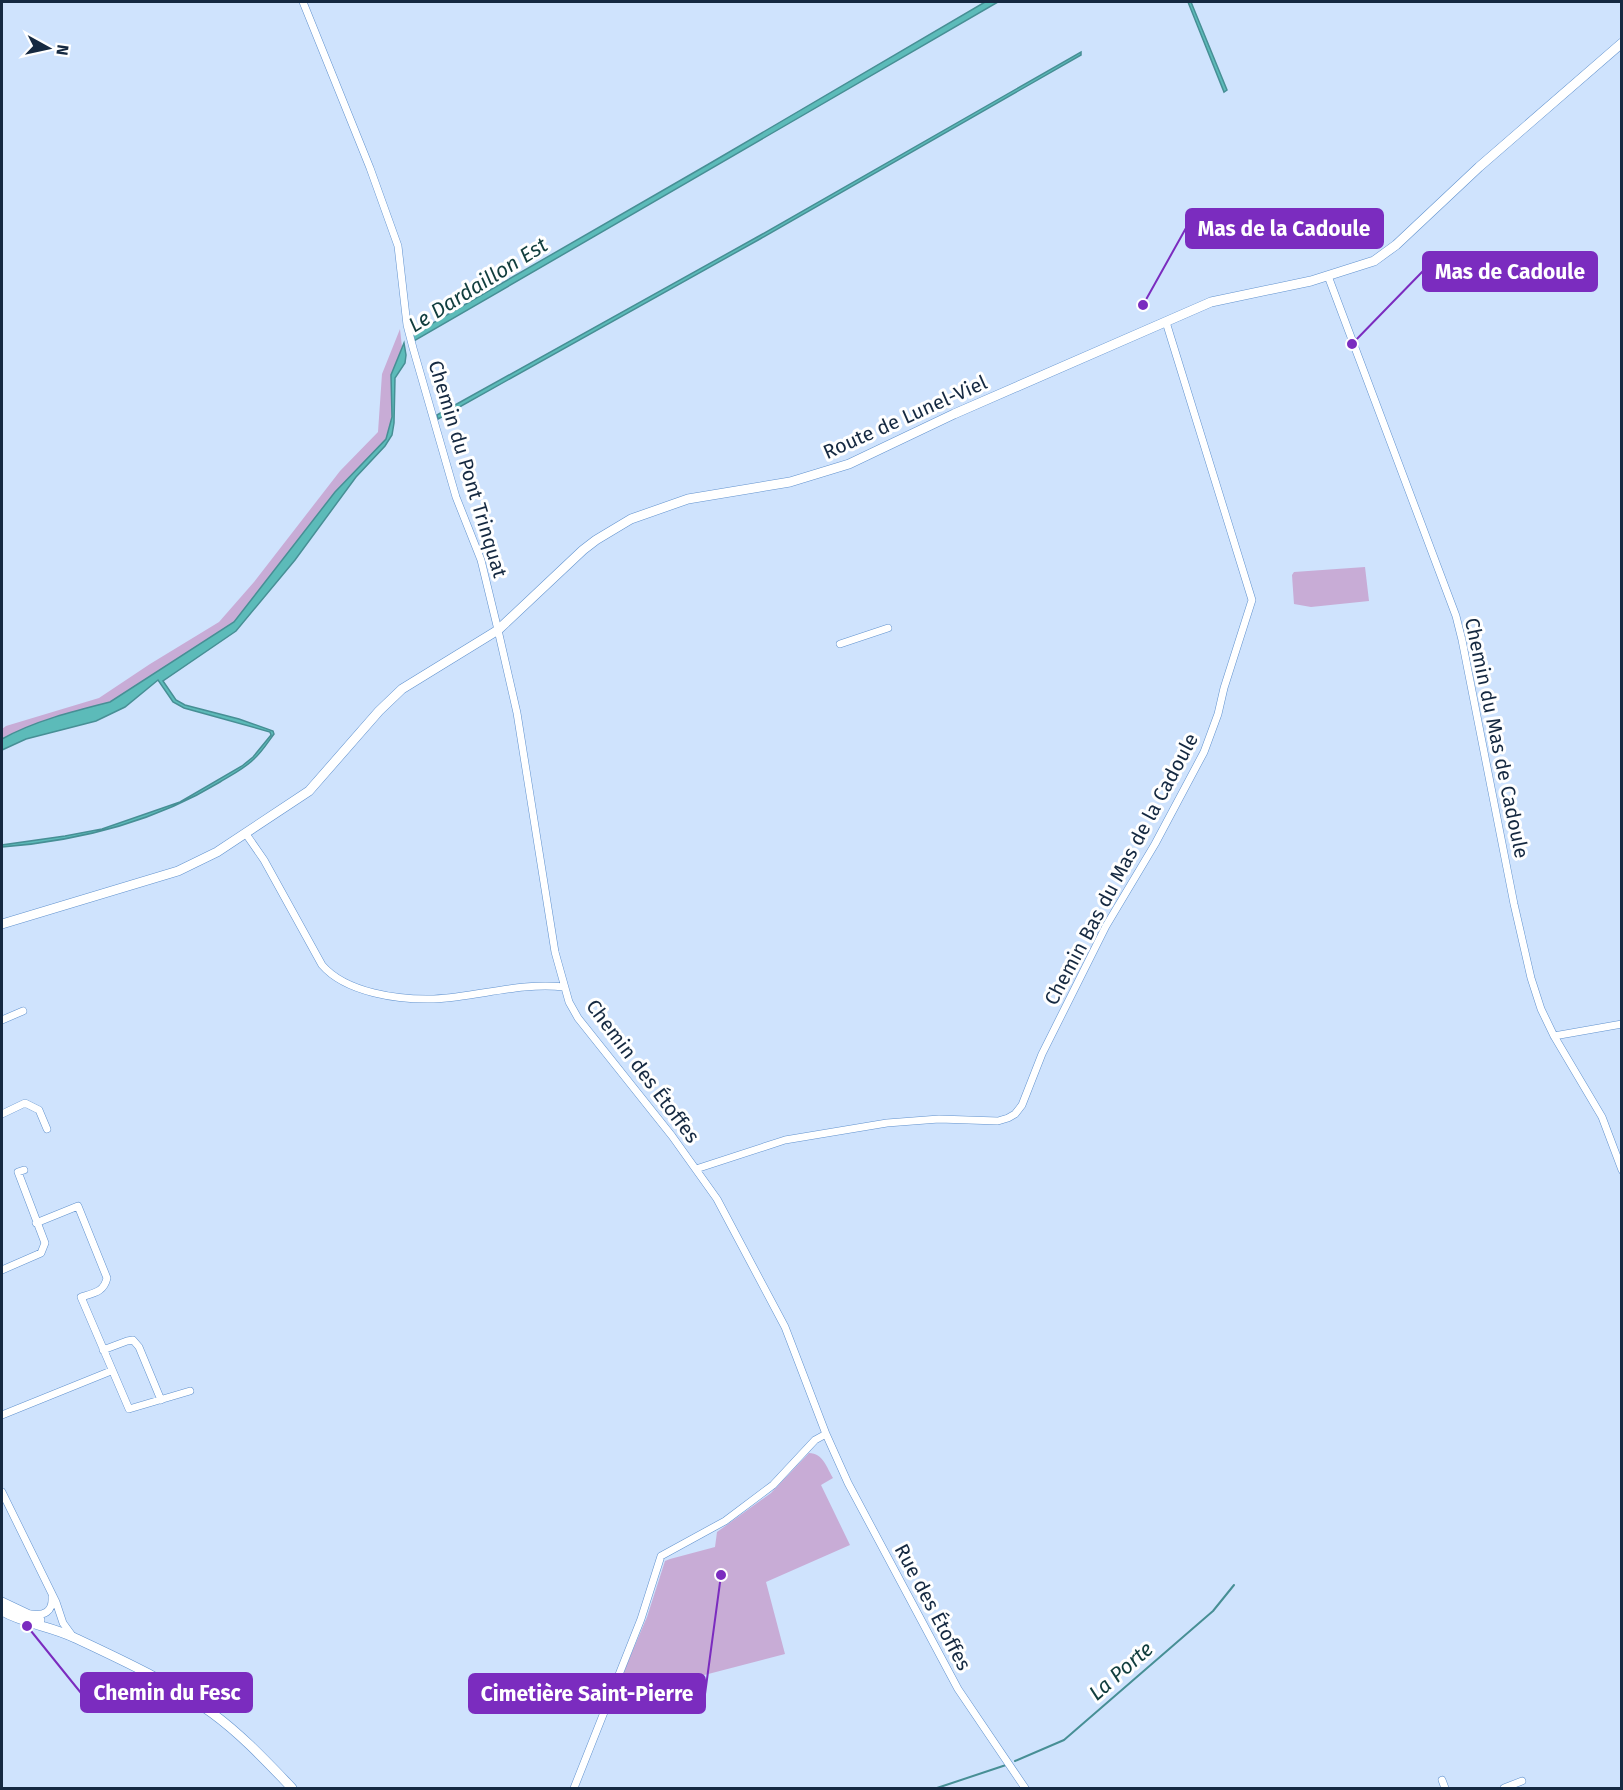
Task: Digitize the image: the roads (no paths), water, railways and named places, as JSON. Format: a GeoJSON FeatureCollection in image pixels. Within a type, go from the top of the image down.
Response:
{"type":"FeatureCollection","features":[{"type":"Feature","properties":{"kind":"street","name":"Chemin du Pont Trinquat"},"geometry":{"type":"LineString","coordinates":[[303,2],[370,168],[398,246],[407,325],[456,497],[481,560],[498,630]]}},
{"type":"Feature","properties":{"kind":"street","name":"Route de Lunel-Viel"},"geometry":{"type":"LineString","coordinates":[[2,924],[178,872],[205,860],[246,834],[309,791],[379,711],[402,689],[498,630],[583,550],[631,519],[688,499],[790,482],[833,470],[954,414],[1211,302],[1328,276],[1374,261],[1396,245],[1479,167],[1622,43]]}},
{"type":"Feature","properties":{"kind":"street","name":"Chemin du Mas de Cadoule"},"geometry":{"type":"LineString","coordinates":[[1328,276],[1456,616],[1514,904],[1531,978],[1541,1009],[1554,1036],[1602,1117],[1622,1170]]}},
{"type":"Feature","properties":{"kind":"street","name":"Chemin Bas du Mas de la Cadoule"},"geometry":{"type":"LineString","coordinates":[[696,1169],[785,1140],[888,1123],[947,1119],[1008,1119],[1022,1105],[1042,1054],[1106,926],[1155,844],[1209,741],[1252,600],[1166,322]]}},
{"type":"Feature","properties":{"kind":"street"},"geometry":{"type":"LineString","coordinates":[[840,644],[888,628]]}},
{"type":"Feature","properties":{"kind":"street","name":"Chemin des Étoffes"},"geometry":{"type":"LineString","coordinates":[[498,630],[517,713],[555,952],[564,987],[578,1018],[717,1199],[785,1327],[826,1434]]}},
{"type":"Feature","properties":{"kind":"street"},"geometry":{"type":"LineString","coordinates":[[246,834],[264,860],[316,956],[334,978],[367,991],[430,999],[530,987],[564,987]]}},
{"type":"Feature","properties":{"kind":"street"},"geometry":{"type":"LineString","coordinates":[[2,1020],[23,1011]]}},
{"type":"Feature","properties":{"kind":"street"},"geometry":{"type":"LineString","coordinates":[[1554,1036],[1622,1024]]}},
{"type":"Feature","properties":{"kind":"street"},"geometry":{"type":"LineString","coordinates":[[2,1114],[25,1103],[39,1110],[47,1129]]}},
{"type":"Feature","properties":{"kind":"street"},"geometry":{"type":"LineString","coordinates":[[2,1270],[41,1253],[45,1243],[18,1172],[24,1170]]}},
{"type":"Feature","properties":{"kind":"street"},"geometry":{"type":"LineString","coordinates":[[36,1223],[78,1206],[107,1278],[105,1286],[100,1291],[81,1297],[129,1409],[190,1391]]}},
{"type":"Feature","properties":{"kind":"street"},"geometry":{"type":"LineString","coordinates":[[103,1350],[133,1341],[139,1347],[161,1400]]}},
{"type":"Feature","properties":{"kind":"street"},"geometry":{"type":"LineString","coordinates":[[2,1415],[111,1371]]}},
{"type":"Feature","properties":{"kind":"street"},"geometry":{"type":"LineString","coordinates":[[574,1788],[641,1619],[661,1556],[725,1521],[773,1485],[815,1440],[826,1434]]}},
{"type":"Feature","properties":{"kind":"street","name":"Rue des Étoffes"},"geometry":{"type":"LineString","coordinates":[[826,1434],[848,1484],[958,1689],[1025,1788]]}},
{"type":"Feature","properties":{"kind":"street"},"geometry":{"type":"LineString","coordinates":[[2,1492],[62,1616],[63,1623],[73,1637]]}},
{"type":"Feature","properties":{"kind":"street"},"geometry":{"type":"LineString","coordinates":[[27,1614],[37,1615],[48,1612],[52,1603],[52,1595]]}},
{"type":"Feature","properties":{"kind":"street"},"geometry":{"type":"LineString","coordinates":[[2,1602],[162,1681],[198,1703],[244,1739],[292,1788]]}},
{"type":"Feature","properties":{"kind":"street"},"geometry":{"type":"LineString","coordinates":[[2,1611],[18,1619],[52,1628]]}},
{"type":"Feature","properties":{"kind":"street"},"geometry":{"type":"LineString","coordinates":[[1442,1780],[1444,1788]]}},
{"type":"Feature","properties":{"kind":"street"},"geometry":{"type":"LineString","coordinates":[[1504,1788],[1522,1781]]}},
{"type":"Feature","properties":{"kind":"waterway","name":"La Porte"},"geometry":{"type":"LineString","coordinates":[[1015,1761],[1064,1740],[1213,1611],[1234,1585]]}},
{"type":"Feature","properties":{"kind":"waterway","name":"La Porte"},"geometry":{"type":"LineString","coordinates":[[937,1788],[1006,1765]]}},
{"type":"Feature","properties":{"kind":"place","name":"Mas de la Cadoule"},"geometry":{"type":"Point","coordinates":[1143,305]}},
{"type":"Feature","properties":{"kind":"place","name":"Mas de Cadoule"},"geometry":{"type":"Point","coordinates":[1352,344]}},
{"type":"Feature","properties":{"kind":"place","name":"Cimetière Saint-Pierre"},"geometry":{"type":"Point","coordinates":[721,1575]}},
{"type":"Feature","properties":{"kind":"place","name":"Chemin du Fesc"},"geometry":{"type":"Point","coordinates":[27,1626]}},
{"type":"Feature","properties":{"kind":"water label","name":"Le Dardaillon Est"},"geometry":{"type":"Point","coordinates":[478,285]}}]}
